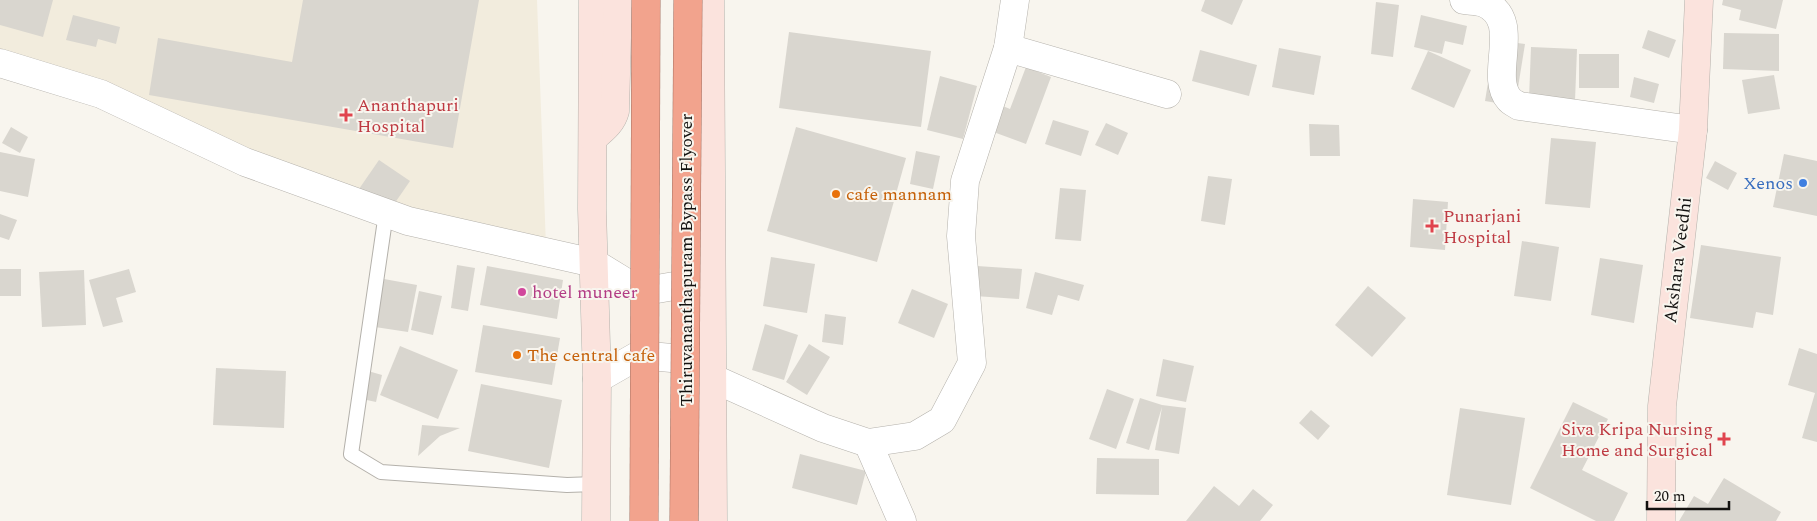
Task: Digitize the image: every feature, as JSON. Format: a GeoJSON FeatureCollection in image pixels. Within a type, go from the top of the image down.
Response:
{"type":"FeatureCollection","features":[{"type":"Feature","properties":{"kind":"highway"},"geometry":{"type":"LineString","coordinates":[[644,521],[646,0]]}},
{"type":"Feature","properties":{"kind":"highway","name":"Thiruvananthapuram Bypass Flyover"},"geometry":{"type":"LineString","coordinates":[[684,521],[688,0]]}},
{"type":"Feature","properties":{"kind":"street"},"geometry":{"type":"LineString","coordinates":[[593,0],[592,138],[597,378],[596,521]]}},
{"type":"Feature","properties":{"kind":"street"},"geometry":{"type":"LineString","coordinates":[[592,138],[608,125],[615,111],[618,0]]}},
{"type":"Feature","properties":{"kind":"street"},"geometry":{"type":"LineString","coordinates":[[710,0],[713,521]]}},
{"type":"Feature","properties":{"kind":"street"},"geometry":{"type":"LineString","coordinates":[[597,378],[639,355],[693,360],[712,378],[823,428],[868,443],[915,436],[942,420],[972,363],[962,236],[965,180],[1008,48],[1015,0]]}},
{"type":"Feature","properties":{"kind":"street"},"geometry":{"type":"LineString","coordinates":[[1464,0],[1484,3],[1496,12],[1502,23],[1504,89],[1509,99],[1519,106],[1694,130]]}},
{"type":"Feature","properties":{"kind":"street","name":"Akshara Veedhi"},"geometry":{"type":"LineString","coordinates":[[1661,521],[1662,406],[1694,130],[1699,0]]}},
{"type":"Feature","properties":{"kind":"street"},"geometry":{"type":"LineString","coordinates":[[1008,48],[1167,94]]}},
{"type":"Feature","properties":{"kind":"street"},"geometry":{"type":"LineString","coordinates":[[0,63],[101,94],[245,162],[408,221],[594,263],[630,285],[657,289],[680,285],[711,251]]}},
{"type":"Feature","properties":{"kind":"street"},"geometry":{"type":"LineString","coordinates":[[868,443],[902,521]]}},
{"type":"Feature","properties":{"kind":"lane"},"geometry":{"type":"LineString","coordinates":[[386,213],[351,454],[381,472],[567,486],[596,484]]}},
{"type":"Feature","properties":{"kind":"shaded area","name":"Ananthapuri Hospital"},"geometry":{"type":"Polygon","coordinates":[[[0,0],[537,0],[546,247],[246,165],[55,65],[0,52],[0,0]]]}},
{"type":"Feature","properties":{"kind":"building"},"geometry":{"type":"Polygon","coordinates":[[[0,0],[53,0],[43,37],[0,25],[0,0]]]}},
{"type":"Feature","properties":{"kind":"building","name":"Ananthapuri Hospital"},"geometry":{"type":"Polygon","coordinates":[[[303,0],[479,0],[453,148],[149,95],[158,38],[292,62],[303,0]]]}},
{"type":"Feature","properties":{"kind":"building"},"geometry":{"type":"Polygon","coordinates":[[[1205,0],[1243,0],[1232,25],[1201,11],[1205,0]]]}},
{"type":"Feature","properties":{"kind":"building"},"geometry":{"type":"Polygon","coordinates":[[[1723,0],[1783,0],[1776,29],[1739,20],[1741,10],[1722,5],[1723,0]]]}},
{"type":"Feature","properties":{"kind":"building"},"geometry":{"type":"Polygon","coordinates":[[[1376,2],[1399,5],[1393,57],[1371,54],[1376,2]]]}},
{"type":"Feature","properties":{"kind":"building"},"geometry":{"type":"Polygon","coordinates":[[[73,15],[120,27],[116,44],[98,39],[96,47],[66,40],[73,15]]]}},
{"type":"Feature","properties":{"kind":"building"},"geometry":{"type":"Polygon","coordinates":[[[1421,15],[1467,26],[1463,45],[1445,41],[1442,54],[1414,47],[1421,15]]]}},
{"type":"Feature","properties":{"kind":"building"},"geometry":{"type":"Polygon","coordinates":[[[1648,30],[1676,40],[1669,58],[1642,48],[1648,30]]]}},
{"type":"Feature","properties":{"kind":"building"},"geometry":{"type":"Polygon","coordinates":[[[789,32],[931,51],[921,127],[779,108],[789,32]]]}},
{"type":"Feature","properties":{"kind":"building"},"geometry":{"type":"Polygon","coordinates":[[[1724,33],[1779,34],[1779,71],[1723,69],[1724,33]]]}},
{"type":"Feature","properties":{"kind":"building"},"geometry":{"type":"Polygon","coordinates":[[[1495,40],[1525,44],[1515,106],[1485,101],[1495,40]]]}},
{"type":"Feature","properties":{"kind":"building"},"geometry":{"type":"Polygon","coordinates":[[[1531,47],[1577,49],[1575,101],[1529,99],[1531,47]]]}},
{"type":"Feature","properties":{"kind":"building"},"geometry":{"type":"Polygon","coordinates":[[[1279,48],[1321,56],[1314,95],[1272,87],[1279,48]]]}},
{"type":"Feature","properties":{"kind":"building"},"geometry":{"type":"Polygon","coordinates":[[[1200,50],[1257,65],[1249,96],[1192,81],[1200,50]]]}},
{"type":"Feature","properties":{"kind":"building"},"geometry":{"type":"Polygon","coordinates":[[[1428,51],[1471,70],[1454,108],[1411,89],[1428,51]]]}},
{"type":"Feature","properties":{"kind":"building"},"geometry":{"type":"Polygon","coordinates":[[[1579,54],[1619,54],[1619,88],[1579,88],[1579,54]]]}},
{"type":"Feature","properties":{"kind":"building"},"geometry":{"type":"Polygon","coordinates":[[[1026,67],[1051,77],[1026,144],[988,130],[998,104],[1010,109],[1026,67]]]}},
{"type":"Feature","properties":{"kind":"building"},"geometry":{"type":"Polygon","coordinates":[[[1774,75],[1780,109],[1748,114],[1742,80],[1774,75]]]}},
{"type":"Feature","properties":{"kind":"building"},"geometry":{"type":"Polygon","coordinates":[[[940,76],[977,86],[963,139],[927,130],[940,76]]]}},
{"type":"Feature","properties":{"kind":"building"},"geometry":{"type":"Polygon","coordinates":[[[1634,77],[1659,84],[1654,103],[1630,97],[1634,77]]]}},
{"type":"Feature","properties":{"kind":"building"},"geometry":{"type":"Polygon","coordinates":[[[1053,120],[1089,131],[1081,156],[1045,144],[1053,120]]]}},
{"type":"Feature","properties":{"kind":"building"},"geometry":{"type":"Polygon","coordinates":[[[1106,123],[1128,133],[1118,155],[1095,145],[1106,123]]]}},
{"type":"Feature","properties":{"kind":"building"},"geometry":{"type":"Polygon","coordinates":[[[1309,124],[1339,125],[1340,156],[1310,156],[1309,124]]]}},
{"type":"Feature","properties":{"kind":"building"},"geometry":{"type":"Polygon","coordinates":[[[11,127],[28,137],[20,153],[2,143],[11,127]]]}},
{"type":"Feature","properties":{"kind":"building","name":"cafe mannam"},"geometry":{"type":"Polygon","coordinates":[[[796,127],[906,158],[877,262],[767,231],[796,127]]]}},
{"type":"Feature","properties":{"kind":"building"},"geometry":{"type":"Polygon","coordinates":[[[1551,138],[1596,142],[1590,208],[1545,204],[1551,138]]]}},
{"type":"Feature","properties":{"kind":"building"},"geometry":{"type":"Polygon","coordinates":[[[916,151],[940,156],[933,189],[910,184],[916,151]]]}},
{"type":"Feature","properties":{"kind":"building"},"geometry":{"type":"Polygon","coordinates":[[[0,152],[35,159],[28,197],[0,191],[0,152]]]}},
{"type":"Feature","properties":{"kind":"building"},"geometry":{"type":"Polygon","coordinates":[[[1784,154],[1817,161],[1817,216],[1773,207],[1784,154]]]}},
{"type":"Feature","properties":{"kind":"building"},"geometry":{"type":"Polygon","coordinates":[[[379,160],[410,181],[390,210],[359,189],[379,160]]]}},
{"type":"Feature","properties":{"kind":"building"},"geometry":{"type":"Polygon","coordinates":[[[1715,161],[1737,173],[1728,190],[1706,178],[1715,161]]]}},
{"type":"Feature","properties":{"kind":"building"},"geometry":{"type":"Polygon","coordinates":[[[1208,176],[1232,179],[1225,225],[1201,221],[1208,176]]]}},
{"type":"Feature","properties":{"kind":"building"},"geometry":{"type":"Polygon","coordinates":[[[1060,188],[1086,190],[1081,241],[1055,239],[1060,188]]]}},
{"type":"Feature","properties":{"kind":"building"},"geometry":{"type":"Polygon","coordinates":[[[1413,199],[1448,202],[1445,250],[1410,247],[1413,199]]]}},
{"type":"Feature","properties":{"kind":"building"},"geometry":{"type":"Polygon","coordinates":[[[0,214],[17,220],[9,240],[0,237],[0,214]]]}},
{"type":"Feature","properties":{"kind":"building"},"geometry":{"type":"Polygon","coordinates":[[[1522,241],[1559,247],[1551,301],[1514,296],[1522,241]]]}},
{"type":"Feature","properties":{"kind":"building"},"geometry":{"type":"Polygon","coordinates":[[[1701,245],[1781,257],[1773,315],[1756,312],[1753,328],[1690,318],[1701,245]]]}},
{"type":"Feature","properties":{"kind":"building"},"geometry":{"type":"Polygon","coordinates":[[[771,257],[815,264],[807,313],[763,306],[771,257]]]}},
{"type":"Feature","properties":{"kind":"building"},"geometry":{"type":"Polygon","coordinates":[[[1600,258],[1643,265],[1634,323],[1591,315],[1600,258]]]}},
{"type":"Feature","properties":{"kind":"building"},"geometry":{"type":"Polygon","coordinates":[[[457,265],[475,268],[468,311],[451,308],[457,265]]]}},
{"type":"Feature","properties":{"kind":"building","name":"hotel muneer"},"geometry":{"type":"Polygon","coordinates":[[[487,266],[563,280],[557,319],[480,305],[487,266]]]}},
{"type":"Feature","properties":{"kind":"building"},"geometry":{"type":"Polygon","coordinates":[[[977,266],[1022,269],[1019,299],[975,296],[977,266]]]}},
{"type":"Feature","properties":{"kind":"building"},"geometry":{"type":"Polygon","coordinates":[[[0,269],[21,269],[21,296],[0,296],[0,269]]]}},
{"type":"Feature","properties":{"kind":"building"},"geometry":{"type":"Polygon","coordinates":[[[129,269],[136,292],[116,298],[123,322],[103,327],[89,280],[129,269]]]}},
{"type":"Feature","properties":{"kind":"building"},"geometry":{"type":"Polygon","coordinates":[[[84,270],[86,325],[42,327],[39,272],[84,270]]]}},
{"type":"Feature","properties":{"kind":"building"},"geometry":{"type":"Polygon","coordinates":[[[1035,272],[1084,285],[1079,301],[1058,295],[1052,315],[1026,308],[1035,272]]]}},
{"type":"Feature","properties":{"kind":"building"},"geometry":{"type":"Polygon","coordinates":[[[384,279],[417,285],[408,332],[375,327],[384,279]]]}},
{"type":"Feature","properties":{"kind":"building"},"geometry":{"type":"Polygon","coordinates":[[[1368,286],[1406,318],[1372,357],[1335,325],[1368,286]]]}},
{"type":"Feature","properties":{"kind":"building"},"geometry":{"type":"Polygon","coordinates":[[[912,289],[948,304],[934,338],[898,323],[912,289]]]}},
{"type":"Feature","properties":{"kind":"building"},"geometry":{"type":"Polygon","coordinates":[[[419,291],[442,296],[433,335],[411,330],[419,291]]]}},
{"type":"Feature","properties":{"kind":"building"},"geometry":{"type":"Polygon","coordinates":[[[825,314],[846,317],[843,345],[822,342],[825,314]]]}},
{"type":"Feature","properties":{"kind":"building"},"geometry":{"type":"Polygon","coordinates":[[[765,324],[798,335],[784,380],[752,370],[765,324]]]}},
{"type":"Feature","properties":{"kind":"building","name":"The central cafe"},"geometry":{"type":"Polygon","coordinates":[[[483,325],[560,338],[552,385],[475,372],[483,325]]]}},
{"type":"Feature","properties":{"kind":"building"},"geometry":{"type":"Polygon","coordinates":[[[809,344],[830,357],[807,395],[786,382],[809,344]]]}},
{"type":"Feature","properties":{"kind":"building"},"geometry":{"type":"Polygon","coordinates":[[[400,346],[458,370],[438,419],[380,395],[400,346]]]}},
{"type":"Feature","properties":{"kind":"building"},"geometry":{"type":"Polygon","coordinates":[[[1799,348],[1817,354],[1817,442],[1802,438],[1815,393],[1788,385],[1799,348]]]}},
{"type":"Feature","properties":{"kind":"building"},"geometry":{"type":"Polygon","coordinates":[[[1163,359],[1194,366],[1186,402],[1156,396],[1163,359]]]}},
{"type":"Feature","properties":{"kind":"building"},"geometry":{"type":"Polygon","coordinates":[[[216,368],[286,371],[284,428],[213,425],[216,368]]]}},
{"type":"Feature","properties":{"kind":"building"},"geometry":{"type":"Polygon","coordinates":[[[368,371],[382,375],[376,402],[362,399],[368,371]]]}},
{"type":"Feature","properties":{"kind":"building"},"geometry":{"type":"Polygon","coordinates":[[[481,384],[562,400],[549,468],[468,451],[481,384]]]}},
{"type":"Feature","properties":{"kind":"building"},"geometry":{"type":"Polygon","coordinates":[[[1107,389],[1134,399],[1116,449],[1089,439],[1107,389]]]}},
{"type":"Feature","properties":{"kind":"building"},"geometry":{"type":"Polygon","coordinates":[[[1140,398],[1162,405],[1186,408],[1179,454],[1155,450],[1162,407],[1149,450],[1126,443],[1140,398]]]}},
{"type":"Feature","properties":{"kind":"building"},"geometry":{"type":"Polygon","coordinates":[[[1573,402],[1608,419],[1582,470],[1628,493],[1614,521],[1596,521],[1530,488],[1573,402]]]}},
{"type":"Feature","properties":{"kind":"building"},"geometry":{"type":"Polygon","coordinates":[[[1460,408],[1525,418],[1511,505],[1447,495],[1460,408]]]}},
{"type":"Feature","properties":{"kind":"building"},"geometry":{"type":"Polygon","coordinates":[[[1311,410],[1330,426],[1318,440],[1299,423],[1311,410]]]}},
{"type":"Feature","properties":{"kind":"building"},"geometry":{"type":"Polygon","coordinates":[[[422,425],[460,428],[440,436],[418,456],[422,425]]]}},
{"type":"Feature","properties":{"kind":"building"},"geometry":{"type":"Polygon","coordinates":[[[800,454],[866,471],[857,505],[792,488],[800,454]]]}},
{"type":"Feature","properties":{"kind":"building"},"geometry":{"type":"Polygon","coordinates":[[[1097,458],[1159,459],[1159,495],[1096,494],[1097,458]]]}},
{"type":"Feature","properties":{"kind":"building"},"geometry":{"type":"Polygon","coordinates":[[[1724,478],[1781,512],[1776,521],[1679,521],[1694,496],[1708,504],[1724,478]]]}},
{"type":"Feature","properties":{"kind":"building"},"geometry":{"type":"Polygon","coordinates":[[[1214,486],[1239,506],[1253,489],[1273,505],[1260,521],[1186,521],[1214,486]]]}},
{"type":"Feature","properties":{"kind":"place","name":"Ananthapuri Hospital"},"geometry":{"type":"Point","coordinates":[346,115]}},
{"type":"Feature","properties":{"kind":"place","name":"Xenos"},"geometry":{"type":"Point","coordinates":[1803,183]}},
{"type":"Feature","properties":{"kind":"place","name":"cafe mannam"},"geometry":{"type":"Point","coordinates":[836,194]}},
{"type":"Feature","properties":{"kind":"place","name":"Punarjani Hospital"},"geometry":{"type":"Point","coordinates":[1432,226]}},
{"type":"Feature","properties":{"kind":"place","name":"hotel muneer"},"geometry":{"type":"Point","coordinates":[522,292]}},
{"type":"Feature","properties":{"kind":"place","name":"The central cafe"},"geometry":{"type":"Point","coordinates":[517,355]}},
{"type":"Feature","properties":{"kind":"place","name":"Siva Kripa Nursing Home and Surgical"},"geometry":{"type":"Point","coordinates":[1724,439]}}]}
